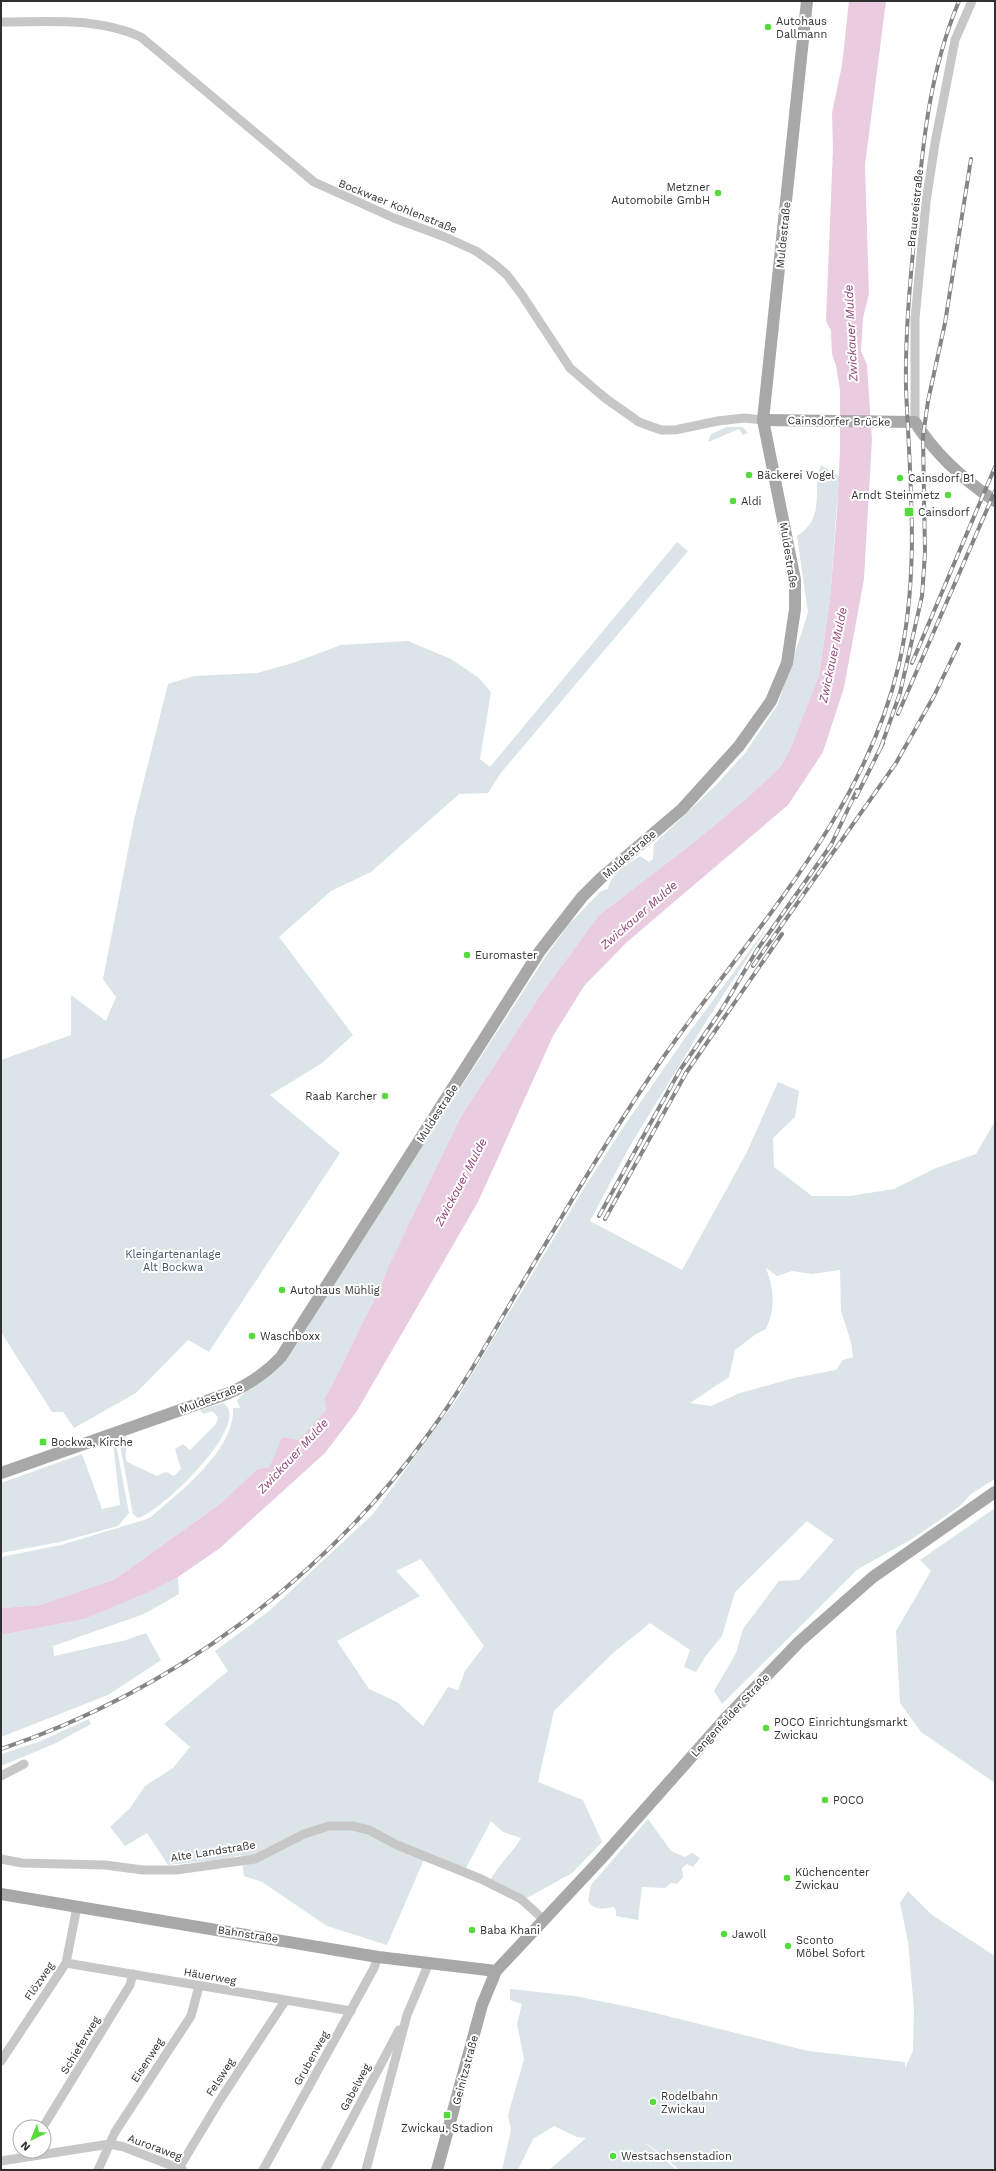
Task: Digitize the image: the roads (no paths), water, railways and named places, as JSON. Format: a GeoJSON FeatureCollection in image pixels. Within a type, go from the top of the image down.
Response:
{"type":"FeatureCollection","features":[{"type":"Feature","properties":{"kind":"main road","name":"Muldestraße"},"geometry":{"type":"LineString","coordinates":[[1,1473],[229,1393],[245,1386],[267,1372],[281,1357],[540,951],[564,919],[601,878],[682,809],[739,746],[760,718],[777,689],[787,663],[795,609],[793,569],[763,420],[807,1]]}},
{"type":"Feature","properties":{"kind":"main road","name":"Cainsdorfer Brücke"},"geometry":{"type":"LineString","coordinates":[[763,420],[915,422]]}},
{"type":"Feature","properties":{"kind":"main road"},"geometry":{"type":"LineString","coordinates":[[915,422],[928,442],[938,453],[972,484],[995,500]]}},
{"type":"Feature","properties":{"kind":"main road","name":"Lengenfelder Straße"},"geometry":{"type":"LineString","coordinates":[[496,1971],[543,1919],[600,1860],[725,1719],[799,1642],[873,1577],[995,1492]]}},
{"type":"Feature","properties":{"kind":"main road","name":"Bahnstraße"},"geometry":{"type":"LineString","coordinates":[[1,1894],[378,1957],[496,1971]]}},
{"type":"Feature","properties":{"kind":"main road","name":"Geinitzstraße"},"geometry":{"type":"LineString","coordinates":[[437,2170],[482,2005],[496,1971]]}},
{"type":"Feature","properties":{"kind":"street","name":"Brauereistraße"},"geometry":{"type":"LineString","coordinates":[[915,422],[915,319],[928,194],[935,143],[955,40],[972,1]]}},
{"type":"Feature","properties":{"kind":"street","name":"Bockwaer Kohlenstraße"},"geometry":{"type":"LineString","coordinates":[[1,22],[96,22],[114,26],[141,37],[314,182],[394,218],[476,251],[493,263],[507,275],[522,295],[559,354],[570,368],[605,398],[645,425],[661,430],[675,430],[718,421],[744,418],[763,420]]}},
{"type":"Feature","properties":{"kind":"street"},"geometry":{"type":"LineString","coordinates":[[1,1776],[24,1764]]}},
{"type":"Feature","properties":{"kind":"street","name":"Alte Landstraße"},"geometry":{"type":"LineString","coordinates":[[1,1859],[22,1863],[105,1865],[143,1870],[176,1870],[255,1859],[304,1834],[329,1826],[352,1826],[369,1830],[397,1845],[481,1879],[521,1899],[543,1919]]}},
{"type":"Feature","properties":{"kind":"street","name":"Flözweg"},"geometry":{"type":"LineString","coordinates":[[1,2061],[66,1963],[78,1907]]}},
{"type":"Feature","properties":{"kind":"street","name":"Grubenweg"},"geometry":{"type":"LineString","coordinates":[[263,2170],[351,2011],[374,1968],[378,1957]]}},
{"type":"Feature","properties":{"kind":"street","name":"Häuerweg"},"geometry":{"type":"LineString","coordinates":[[66,1963],[351,2011]]}},
{"type":"Feature","properties":{"kind":"street","name":"Gabelweg"},"geometry":{"type":"LineString","coordinates":[[325,2170],[407,2015],[429,1963]]}},
{"type":"Feature","properties":{"kind":"street","name":"Schieferweg"},"geometry":{"type":"LineString","coordinates":[[48,2119],[130,1985],[133,1974]]}},
{"type":"Feature","properties":{"kind":"street","name":"Eisenweg"},"geometry":{"type":"LineString","coordinates":[[98,2170],[115,2132],[190,2016],[199,1986]]}},
{"type":"Feature","properties":{"kind":"street","name":"Felsweg"},"geometry":{"type":"LineString","coordinates":[[181,2169],[220,2100],[285,2001]]}},
{"type":"Feature","properties":{"kind":"street","name":"Gabelweg"},"geometry":{"type":"LineString","coordinates":[[366,2170],[407,2015]]}},
{"type":"Feature","properties":{"kind":"street","name":"Auroraweg"},"geometry":{"type":"LineString","coordinates":[[52,2151],[110,2144],[124,2147],[181,2169]]}},
{"type":"Feature","properties":{"kind":"street","name":"Auroraweg"},"geometry":{"type":"LineString","coordinates":[[1,2160],[12,2158]]}},
{"type":"Feature","properties":{"kind":"water","name":"Zwickauer Mulde"},"geometry":{"type":"Polygon","coordinates":[[[849,1],[886,1],[865,165],[869,294],[863,318],[861,351],[867,365],[872,439],[864,579],[844,688],[823,752],[788,805],[627,942],[584,986],[553,1036],[478,1202],[357,1411],[325,1453],[220,1548],[178,1577],[152,1591],[85,1619],[1,1635],[1,1608],[40,1605],[115,1579],[221,1503],[257,1469],[269,1467],[282,1437],[299,1440],[326,1410],[324,1399],[374,1301],[388,1267],[461,1116],[543,991],[599,915],[693,843],[747,798],[781,766],[790,749],[819,675],[830,599],[837,511],[840,451],[840,390],[836,366],[832,354],[831,331],[826,321],[833,148],[832,113],[842,65],[849,1]]]}},
{"type":"Feature","properties":{"kind":"railway"},"geometry":{"type":"LineString","coordinates":[[1,1749],[64,1725],[126,1696],[184,1662],[240,1624],[293,1582],[342,1535],[388,1485],[430,1432],[454,1397],[477,1361],[571,1202],[641,1090],[694,1015],[799,874],[831,825],[859,774],[882,720],[899,664],[910,596],[912,527],[906,369],[911,270],[920,171],[933,85],[948,29],[959,1]]}},
{"type":"Feature","properties":{"kind":"railway"},"geometry":{"type":"LineString","coordinates":[[881,747],[900,693],[922,596],[925,553],[923,436],[928,401],[945,323],[971,159]]}},
{"type":"Feature","properties":{"kind":"railway"},"geometry":{"type":"LineString","coordinates":[[912,663],[995,467]]}},
{"type":"Feature","properties":{"kind":"railway"},"geometry":{"type":"LineString","coordinates":[[898,714],[995,491]]}},
{"type":"Feature","properties":{"kind":"railway"},"geometry":{"type":"LineString","coordinates":[[753,966],[896,763],[934,696],[959,644]]}},
{"type":"Feature","properties":{"kind":"railway"},"geometry":{"type":"LineString","coordinates":[[856,797],[883,743]]}},
{"type":"Feature","properties":{"kind":"railway"},"geometry":{"type":"LineString","coordinates":[[599,1216],[680,1070],[722,1009],[757,950],[831,845],[857,790]]}},
{"type":"Feature","properties":{"kind":"railway"},"geometry":{"type":"LineString","coordinates":[[605,1219],[686,1073],[782,934]]}},
{"type":"Feature","properties":{"kind":"place","name":"Autohaus Dallmann"},"geometry":{"type":"Point","coordinates":[768,27]}},
{"type":"Feature","properties":{"kind":"place","name":"Metzner Automobile GmbH"},"geometry":{"type":"Point","coordinates":[718,193]}},
{"type":"Feature","properties":{"kind":"place","name":"Bäckerei Vogel"},"geometry":{"type":"Point","coordinates":[749,475]}},
{"type":"Feature","properties":{"kind":"place","name":"Cainsdorf B1"},"geometry":{"type":"Point","coordinates":[900,478]}},
{"type":"Feature","properties":{"kind":"place","name":"Arndt Steinmetz"},"geometry":{"type":"Point","coordinates":[948,495]}},
{"type":"Feature","properties":{"kind":"place","name":"Aldi"},"geometry":{"type":"Point","coordinates":[733,501]}},
{"type":"Feature","properties":{"kind":"place","name":"Cainsdorf"},"geometry":{"type":"Point","coordinates":[909,512]}},
{"type":"Feature","properties":{"kind":"place","name":"Euromaster"},"geometry":{"type":"Point","coordinates":[467,955]}},
{"type":"Feature","properties":{"kind":"place","name":"Raab Karcher"},"geometry":{"type":"Point","coordinates":[385,1096]}},
{"type":"Feature","properties":{"kind":"place","name":"Autohaus Mühlig"},"geometry":{"type":"Point","coordinates":[282,1290]}},
{"type":"Feature","properties":{"kind":"place","name":"Waschboxx"},"geometry":{"type":"Point","coordinates":[252,1336]}},
{"type":"Feature","properties":{"kind":"place","name":"Bockwa, Kirche"},"geometry":{"type":"Point","coordinates":[43,1442]}},
{"type":"Feature","properties":{"kind":"place","name":"POCO Einrichtungsmarkt Zwickau"},"geometry":{"type":"Point","coordinates":[766,1728]}},
{"type":"Feature","properties":{"kind":"place","name":"POCO"},"geometry":{"type":"Point","coordinates":[825,1800]}},
{"type":"Feature","properties":{"kind":"place","name":"Küchencenter Zwickau"},"geometry":{"type":"Point","coordinates":[787,1878]}},
{"type":"Feature","properties":{"kind":"place","name":"Baba Khani"},"geometry":{"type":"Point","coordinates":[472,1930]}},
{"type":"Feature","properties":{"kind":"place","name":"Jawoll"},"geometry":{"type":"Point","coordinates":[724,1934]}},
{"type":"Feature","properties":{"kind":"place","name":"Sconto Möbel Sofort"},"geometry":{"type":"Point","coordinates":[788,1946]}},
{"type":"Feature","properties":{"kind":"place","name":"Rodelbahn Zwickau"},"geometry":{"type":"Point","coordinates":[653,2102]}},
{"type":"Feature","properties":{"kind":"place","name":"Zwickau, Stadion"},"geometry":{"type":"Point","coordinates":[447,2115]}},
{"type":"Feature","properties":{"kind":"place","name":"Westsachsenstadion"},"geometry":{"type":"Point","coordinates":[613,2156]}},
{"type":"Feature","properties":{"kind":"park label","name":"Kleingartenanlage Alt Bockwa"},"geometry":{"type":"Point","coordinates":[173,1260]}}]}
